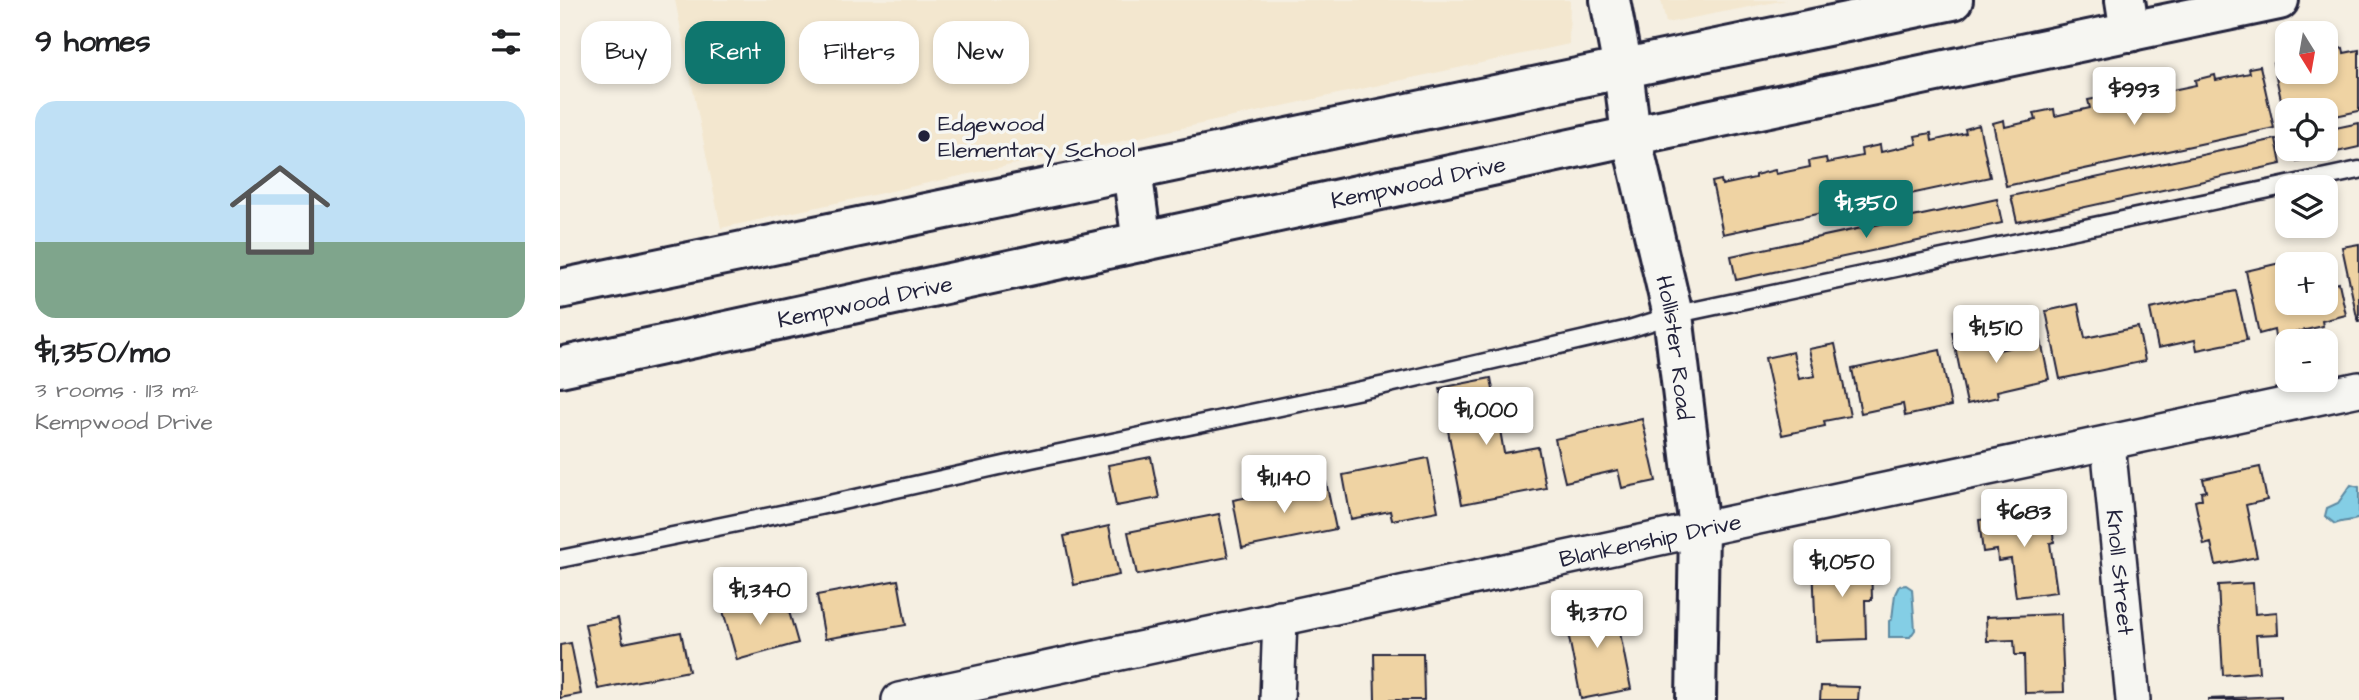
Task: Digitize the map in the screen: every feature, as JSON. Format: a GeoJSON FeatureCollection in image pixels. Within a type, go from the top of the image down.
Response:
{"type":"FeatureCollection","features":[{"type":"Feature","properties":{"kind":"main road","name":"Hollister Road"},"geometry":{"type":"LineString","coordinates":[[1610,0],[1623,69],[1631,136],[1673,315],[1699,529],[1696,700]]}},
{"type":"Feature","properties":{"kind":"main road"},"geometry":{"type":"LineString","coordinates":[[560,289],[1952,0]]}},
{"type":"Feature","properties":{"kind":"main road","name":"Kempwood Drive"},"geometry":{"type":"LineString","coordinates":[[560,367],[1631,136],[2128,16],[2279,0]]}},
{"type":"Feature","properties":{"kind":"main road"},"geometry":{"type":"LineString","coordinates":[[1132,171],[1142,242]]}},
{"type":"Feature","properties":{"kind":"street","name":"Blankenship Drive"},"geometry":{"type":"LineString","coordinates":[[899,700],[2359,389]]}},
{"type":"Feature","properties":{"kind":"street","name":"Knoll Street"},"geometry":{"type":"LineString","coordinates":[[2108,443],[2133,700]]}},
{"type":"Feature","properties":{"kind":"street"},"geometry":{"type":"LineString","coordinates":[[1277,700],[1280,618]]}},
{"type":"Feature","properties":{"kind":"lane"},"geometry":{"type":"LineString","coordinates":[[560,559],[1385,385],[1629,329],[1673,315],[2359,170]]}},
{"type":"Feature","properties":{"kind":"shaded area","name":"Edgewood Elementary School"},"geometry":{"type":"Polygon","coordinates":[[[675,0],[1570,0],[1569,44],[721,228],[692,84],[785,84],[785,21],[685,21],[685,50],[675,0]]]}},
{"type":"Feature","properties":{"kind":"shaded area"},"geometry":{"type":"Polygon","coordinates":[[[1661,0],[1786,0],[1666,23],[1661,0]]]}},
{"type":"Feature","properties":{"kind":"water"},"geometry":{"type":"Polygon","coordinates":[[[2351,485],[2359,487],[2359,518],[2335,524],[2325,516],[2327,508],[2338,503],[2351,485]]]}},
{"type":"Feature","properties":{"kind":"water"},"geometry":{"type":"Polygon","coordinates":[[[1906,585],[1912,589],[1915,630],[1910,637],[1889,637],[1889,621],[1892,619],[1895,594],[1899,586],[1906,585]]]}},
{"type":"Feature","properties":{"kind":"building"},"geometry":{"type":"Polygon","coordinates":[[[2343,48],[2344,53],[2359,50],[2359,111],[2338,115],[2338,98],[2281,98],[2278,84],[2338,84],[2338,49],[2343,48]]]}},
{"type":"Feature","properties":{"kind":"building"},"geometry":{"type":"Polygon","coordinates":[[[2260,66],[2274,128],[2006,186],[1993,123],[2004,120],[2005,127],[2036,120],[2034,113],[2054,109],[2055,116],[2090,108],[2088,100],[2109,96],[2110,104],[2143,96],[2142,89],[2161,85],[2163,92],[2196,85],[2195,80],[2215,75],[2216,80],[2250,73],[2249,68],[2260,66]]]}},
{"type":"Feature","properties":{"kind":"building"},"geometry":{"type":"Polygon","coordinates":[[[2359,123],[2359,147],[2338,152],[2338,127],[2359,123]]]}},
{"type":"Feature","properties":{"kind":"building"},"geometry":{"type":"Polygon","coordinates":[[[1979,125],[1990,177],[1723,234],[1712,182],[1721,180],[1722,185],[1755,178],[1755,175],[1775,170],[1776,174],[1810,167],[1809,161],[1826,158],[1827,163],[1862,156],[1861,149],[1880,145],[1881,152],[1917,144],[1915,136],[1931,133],[1932,141],[1966,133],[1965,129],[1979,125]]]}},
{"type":"Feature","properties":{"kind":"building"},"geometry":{"type":"Polygon","coordinates":[[[2275,139],[2275,161],[2280,161],[2281,164],[2017,222],[2011,196],[2275,139]]]}},
{"type":"Feature","properties":{"kind":"building"},"geometry":{"type":"Polygon","coordinates":[[[1997,199],[2002,223],[1736,280],[1731,256],[1997,199]]]}},
{"type":"Feature","properties":{"kind":"building"},"geometry":{"type":"Polygon","coordinates":[[[2359,244],[2359,322],[2358,322],[2342,247],[2359,244]]]}},
{"type":"Feature","properties":{"kind":"building"},"geometry":{"type":"Polygon","coordinates":[[[2275,264],[2275,315],[2338,315],[2339,283],[2346,315],[2322,321],[2323,326],[2310,329],[2275,329],[2275,337],[2274,330],[2259,334],[2246,271],[2275,264]]]}},
{"type":"Feature","properties":{"kind":"building"},"geometry":{"type":"Polygon","coordinates":[[[2236,291],[2247,340],[2197,350],[2195,340],[2158,348],[2150,309],[2236,291]]]}},
{"type":"Feature","properties":{"kind":"building"},"geometry":{"type":"Polygon","coordinates":[[[2078,304],[2085,338],[2138,327],[2145,361],[2060,379],[2046,311],[2078,304]]]}},
{"type":"Feature","properties":{"kind":"building"},"geometry":{"type":"Polygon","coordinates":[[[1983,326],[1989,352],[2041,341],[2049,379],[1997,391],[1998,397],[1967,404],[1952,332],[1983,326]]]}},
{"type":"Feature","properties":{"kind":"building"},"geometry":{"type":"Polygon","coordinates":[[[1835,344],[1850,416],[1824,421],[1825,426],[1782,435],[1765,358],[1793,352],[1799,379],[1815,376],[1809,349],[1835,344]]]}},
{"type":"Feature","properties":{"kind":"building"},"geometry":{"type":"Polygon","coordinates":[[[1940,350],[1951,406],[1905,416],[1903,404],[1861,413],[1852,369],[1940,350]]]}},
{"type":"Feature","properties":{"kind":"building"},"geometry":{"type":"Polygon","coordinates":[[[1491,378],[1504,453],[1538,447],[1546,488],[1462,504],[1440,388],[1491,378]]]}},
{"type":"Feature","properties":{"kind":"building"},"geometry":{"type":"Polygon","coordinates":[[[1642,419],[1656,481],[1622,488],[1618,470],[1565,482],[1555,439],[1642,419]]]}},
{"type":"Feature","properties":{"kind":"building"},"geometry":{"type":"Polygon","coordinates":[[[1151,457],[1159,498],[1116,506],[1108,465],[1151,457]]]}},
{"type":"Feature","properties":{"kind":"building"},"geometry":{"type":"Polygon","coordinates":[[[1428,458],[1438,511],[1392,520],[1390,511],[1351,519],[1343,475],[1428,458]]]}},
{"type":"Feature","properties":{"kind":"building"},"geometry":{"type":"Polygon","coordinates":[[[2260,467],[2267,500],[2246,505],[2257,557],[2216,565],[2211,543],[2204,545],[2195,501],[2202,499],[2201,492],[2206,491],[2203,479],[2260,467]]]}},
{"type":"Feature","properties":{"kind":"building"},"geometry":{"type":"Polygon","coordinates":[[[1326,482],[1336,529],[1242,548],[1233,500],[1326,482]]]}},
{"type":"Feature","properties":{"kind":"building"},"geometry":{"type":"Polygon","coordinates":[[[2050,510],[2054,542],[2050,543],[2057,592],[2016,597],[2011,559],[1998,561],[1997,550],[1983,552],[1979,520],[2050,510]]]}},
{"type":"Feature","properties":{"kind":"building"},"geometry":{"type":"Polygon","coordinates":[[[1219,514],[1228,557],[1137,575],[1128,532],[1219,514]]]}},
{"type":"Feature","properties":{"kind":"building"},"geometry":{"type":"Polygon","coordinates":[[[1109,526],[1119,575],[1074,585],[1064,536],[1109,526]]]}},
{"type":"Feature","properties":{"kind":"building"},"geometry":{"type":"Polygon","coordinates":[[[1871,560],[1872,600],[1865,600],[1866,639],[1816,641],[1813,562],[1871,560]]]}},
{"type":"Feature","properties":{"kind":"building"},"geometry":{"type":"Polygon","coordinates":[[[898,580],[906,625],[825,639],[817,595],[898,580]]]}},
{"type":"Feature","properties":{"kind":"building"},"geometry":{"type":"Polygon","coordinates":[[[2253,583],[2255,614],[2277,612],[2278,634],[2256,635],[2259,672],[2223,675],[2218,585],[2253,583]]]}},
{"type":"Feature","properties":{"kind":"building"},"geometry":{"type":"Polygon","coordinates":[[[784,594],[798,643],[737,660],[723,611],[784,594]]]}},
{"type":"Feature","properties":{"kind":"building"},"geometry":{"type":"Polygon","coordinates":[[[1614,602],[1631,689],[1581,699],[1564,612],[1614,602]]]}},
{"type":"Feature","properties":{"kind":"building"},"geometry":{"type":"Polygon","coordinates":[[[2061,614],[2064,692],[2025,693],[2024,655],[2015,655],[2014,640],[1987,641],[1986,617],[2061,614]]]}},
{"type":"Feature","properties":{"kind":"building"},"geometry":{"type":"Polygon","coordinates":[[[618,618],[623,643],[681,632],[689,671],[598,689],[585,624],[618,618]]]}},
{"type":"Feature","properties":{"kind":"building"},"geometry":{"type":"Polygon","coordinates":[[[571,643],[581,694],[560,698],[560,645],[571,643]]]}},
{"type":"Feature","properties":{"kind":"building"},"geometry":{"type":"Polygon","coordinates":[[[1374,653],[1423,653],[1424,700],[1375,700],[1374,653]]]}},
{"type":"Feature","properties":{"kind":"building"},"geometry":{"type":"Polygon","coordinates":[[[1821,686],[1859,687],[1858,700],[1820,700],[1821,686]]]}},
{"type":"Feature","properties":{"kind":"building"},"geometry":{"type":"Polygon","coordinates":[[[2281,696],[2281,700],[2209,700],[2209,699],[2281,696]]]}},
{"type":"Feature","properties":{"kind":"place","name":"Edgewood Elementary School"},"geometry":{"type":"Point","coordinates":[924,136]}}]}
